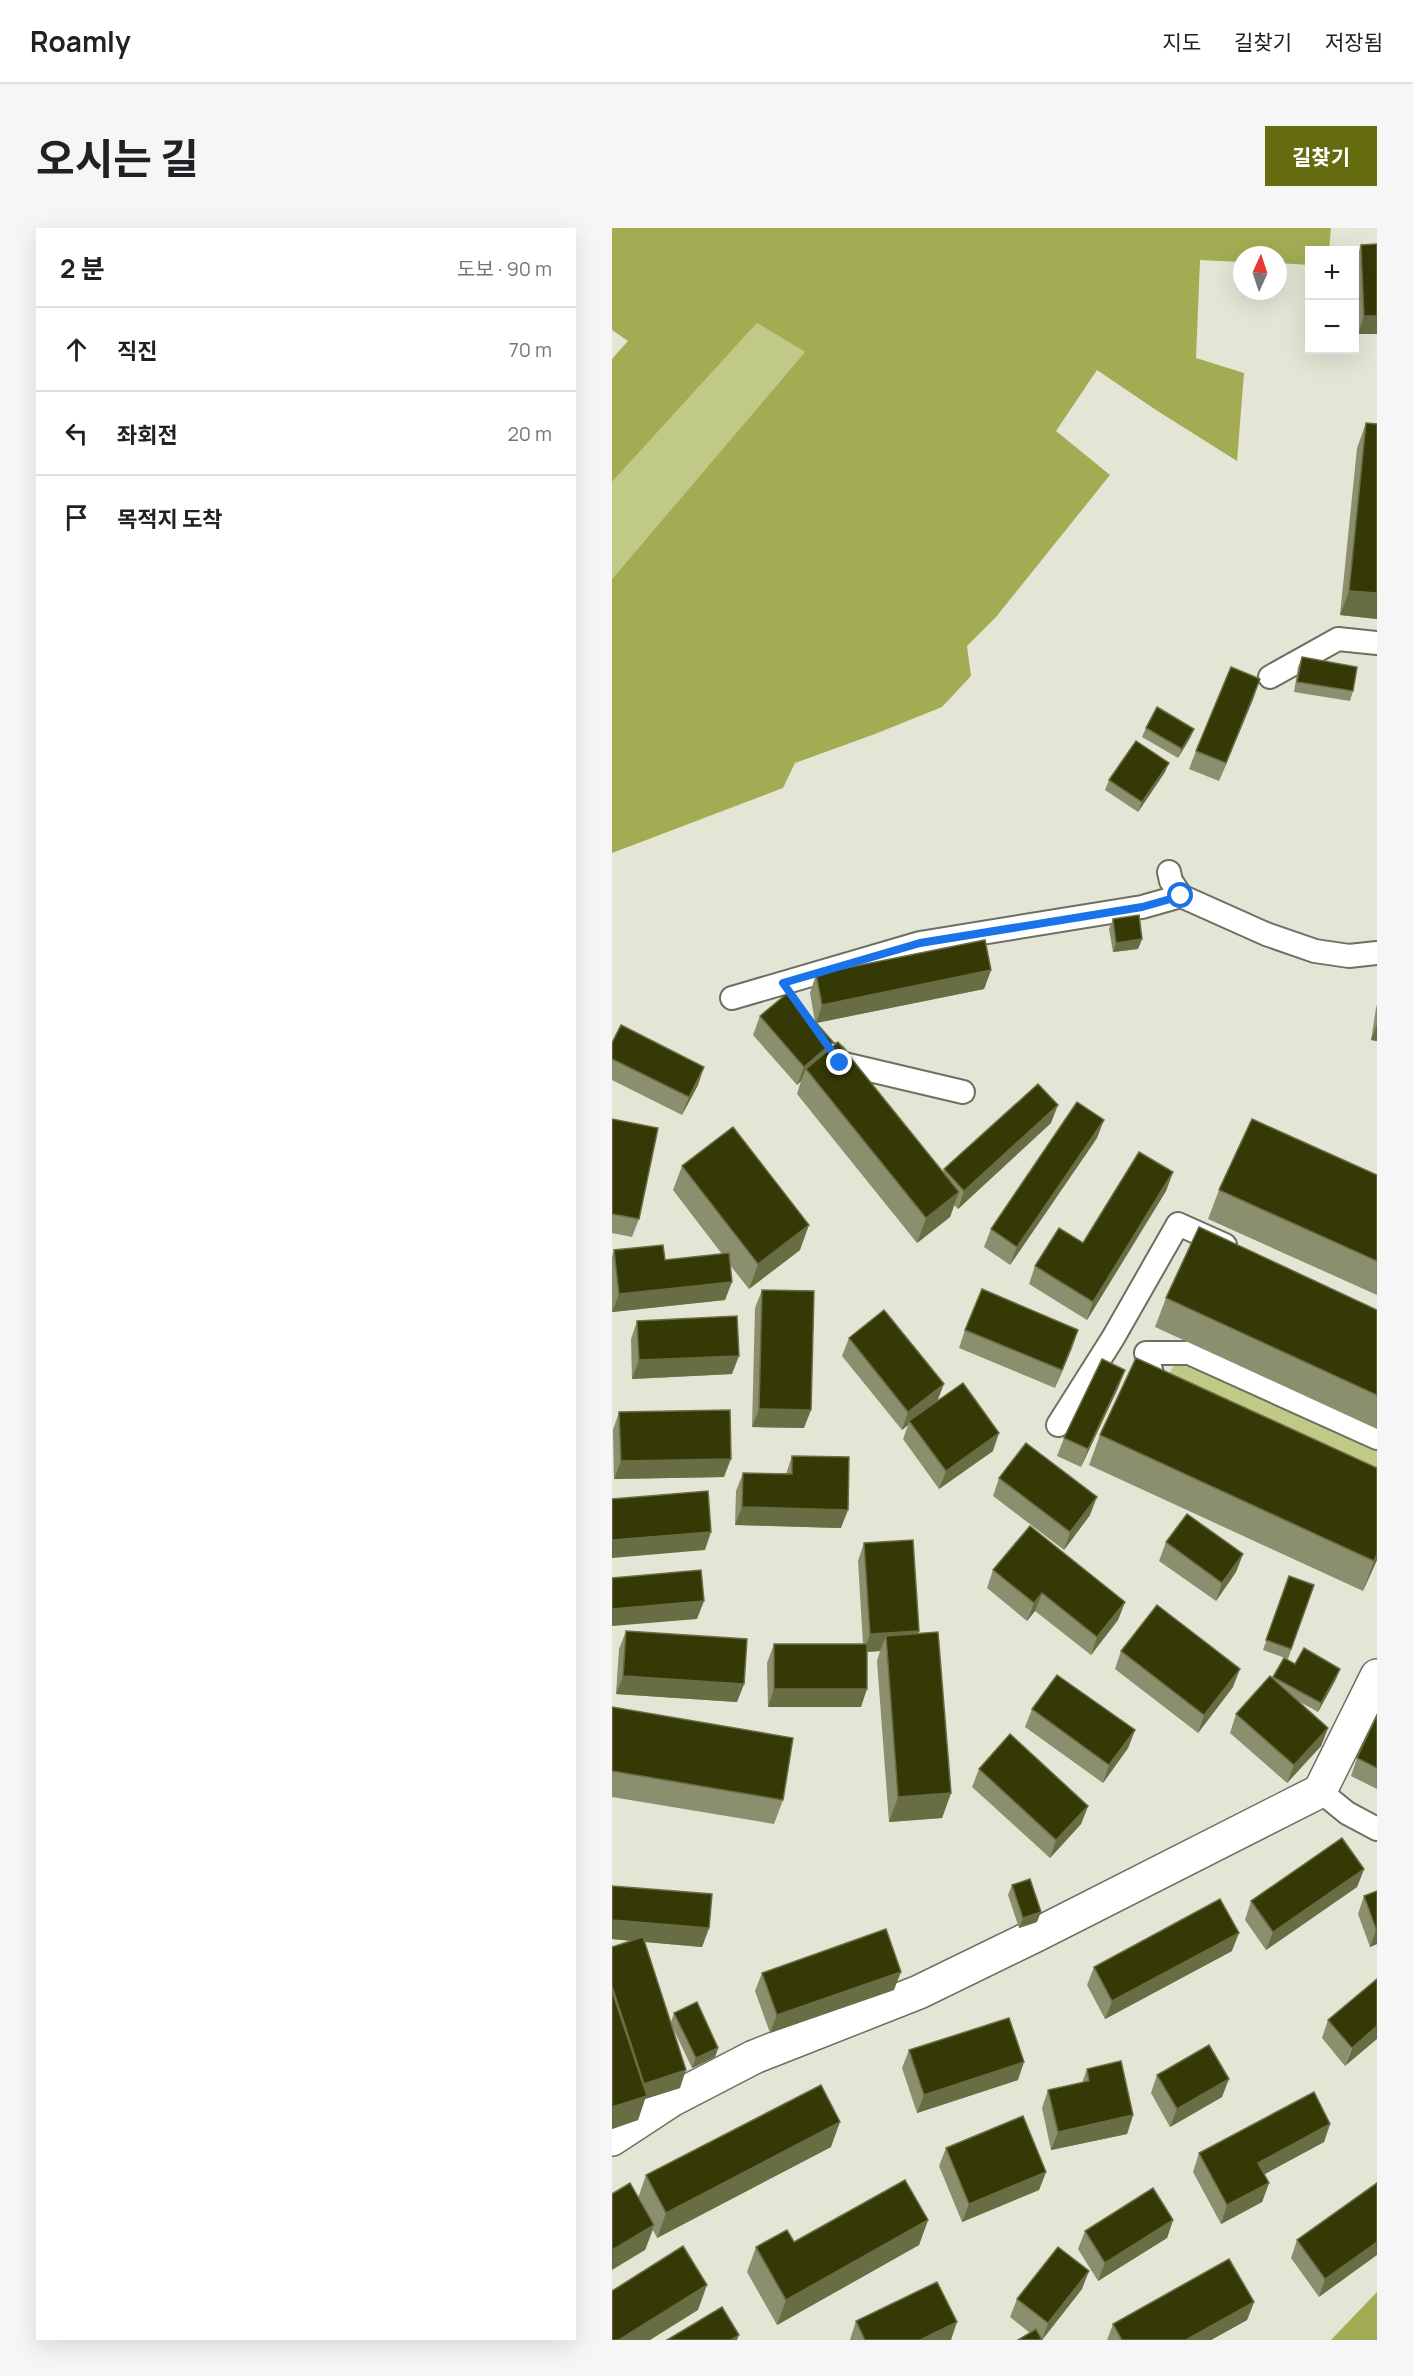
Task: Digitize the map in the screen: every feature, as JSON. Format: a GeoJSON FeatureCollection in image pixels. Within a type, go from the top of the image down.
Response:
{"type":"FeatureCollection","features":[{"type":"Feature","properties":{"kind":"street"},"geometry":{"type":"LineString","coordinates":[[612,2139],[673,2099],[754,2056],[919,1992],[1320,1791],[1377,1676]]}},
{"type":"Feature","properties":{"kind":"lane"},"geometry":{"type":"LineString","coordinates":[[1270,677],[1338,639],[1377,643]]}},
{"type":"Feature","properties":{"kind":"lane"},"geometry":{"type":"LineString","coordinates":[[1169,872],[1171,881],[1181,896],[1266,934],[1316,951],[1349,956],[1377,953]]}},
{"type":"Feature","properties":{"kind":"lane"},"geometry":{"type":"LineString","coordinates":[[732,998],[789,992],[920,943],[1142,907],[1181,896]]}},
{"type":"Feature","properties":{"kind":"lane"},"geometry":{"type":"LineString","coordinates":[[821,1036],[840,1063],[963,1092]]}},
{"type":"Feature","properties":{"kind":"lane"},"geometry":{"type":"LineString","coordinates":[[1058,1425],[1113,1338],[1178,1224],[1240,1252]]}},
{"type":"Feature","properties":{"kind":"lane"},"geometry":{"type":"LineString","coordinates":[[1113,1338],[1146,1353],[1189,1353],[1377,1438]]}},
{"type":"Feature","properties":{"kind":"lane"},"geometry":{"type":"LineString","coordinates":[[1146,1353],[1156,1387],[1177,1397]]}},
{"type":"Feature","properties":{"kind":"lane"},"geometry":{"type":"LineString","coordinates":[[1320,1791],[1347,1813],[1377,1829]]}},
{"type":"Feature","properties":{"kind":"green space"},"geometry":{"type":"Polygon","coordinates":[[[612,228],[1331,228],[1329,246],[1305,246],[1305,265],[1287,264],[1287,246],[1233,246],[1233,262],[1200,260],[1196,358],[1244,373],[1237,461],[1097,370],[1056,431],[1110,475],[996,617],[967,646],[971,676],[942,707],[795,763],[783,788],[612,853],[612,579],[805,352],[757,323],[612,482],[612,359],[628,341],[612,330],[612,228]]]}},
{"type":"Feature","properties":{"kind":"green space"},"geometry":{"type":"Polygon","coordinates":[[[757,323],[805,352],[612,579],[612,482],[757,323]]]}},
{"type":"Feature","properties":{"kind":"green space"},"geometry":{"type":"Polygon","coordinates":[[[1184,1361],[1377,1450],[1377,1478],[1169,1374],[1175,1363],[1184,1361]]]}},
{"type":"Feature","properties":{"kind":"green space"},"geometry":{"type":"Polygon","coordinates":[[[1377,2292],[1377,2340],[1331,2340],[1377,2292]]]}},
{"type":"Feature","properties":{"kind":"building"},"geometry":{"type":"Polygon","coordinates":[[[1377,244],[1377,316],[1364,316],[1361,245],[1377,244]]]}},
{"type":"Feature","properties":{"kind":"building"},"geometry":{"type":"Polygon","coordinates":[[[1366,423],[1377,424],[1377,593],[1349,591],[1366,423]]]}},
{"type":"Feature","properties":{"kind":"building"},"geometry":{"type":"Polygon","coordinates":[[[1302,657],[1357,667],[1353,691],[1297,682],[1302,657]]]}},
{"type":"Feature","properties":{"kind":"building"},"geometry":{"type":"Polygon","coordinates":[[[1231,667],[1260,679],[1226,763],[1196,751],[1231,667]]]}},
{"type":"Feature","properties":{"kind":"building"},"geometry":{"type":"Polygon","coordinates":[[[1157,707],[1194,729],[1182,749],[1146,728],[1157,707]]]}},
{"type":"Feature","properties":{"kind":"building"},"geometry":{"type":"Polygon","coordinates":[[[1136,741],[1169,763],[1142,802],[1109,780],[1136,741]]]}},
{"type":"Feature","properties":{"kind":"building"},"geometry":{"type":"Polygon","coordinates":[[[1139,915],[1142,939],[1116,943],[1113,919],[1139,915]]]}},
{"type":"Feature","properties":{"kind":"building"},"geometry":{"type":"Polygon","coordinates":[[[985,940],[991,970],[822,1005],[816,974],[985,940]]]}},
{"type":"Feature","properties":{"kind":"building"},"geometry":{"type":"Polygon","coordinates":[[[789,992],[833,1042],[804,1067],[760,1016],[789,992]]]}},
{"type":"Feature","properties":{"kind":"building"},"geometry":{"type":"Polygon","coordinates":[[[621,1025],[704,1067],[689,1097],[612,1059],[612,1043],[621,1025]]]}},
{"type":"Feature","properties":{"kind":"building"},"geometry":{"type":"Polygon","coordinates":[[[838,1042],[959,1192],[926,1218],[806,1069],[838,1042]]]}},
{"type":"Feature","properties":{"kind":"building"},"geometry":{"type":"Polygon","coordinates":[[[1038,1084],[1058,1105],[964,1191],[944,1169],[1038,1084]]]}},
{"type":"Feature","properties":{"kind":"building"},"geometry":{"type":"Polygon","coordinates":[[[1077,1102],[1104,1120],[1017,1247],[991,1229],[1077,1102]]]}},
{"type":"Feature","properties":{"kind":"building"},"geometry":{"type":"Polygon","coordinates":[[[612,1119],[658,1128],[639,1219],[612,1214],[612,1119]]]}},
{"type":"Feature","properties":{"kind":"building"},"geometry":{"type":"Polygon","coordinates":[[[1252,1119],[1377,1175],[1377,1261],[1219,1190],[1252,1119]]]}},
{"type":"Feature","properties":{"kind":"building"},"geometry":{"type":"Polygon","coordinates":[[[733,1127],[809,1225],[758,1264],[682,1166],[733,1127]]]}},
{"type":"Feature","properties":{"kind":"building"},"geometry":{"type":"Polygon","coordinates":[[[1139,1152],[1173,1172],[1093,1302],[1035,1266],[1059,1228],[1083,1243],[1139,1152]]]}},
{"type":"Feature","properties":{"kind":"building"},"geometry":{"type":"Polygon","coordinates":[[[1199,1227],[1377,1310],[1377,1395],[1166,1298],[1199,1227]]]}},
{"type":"Feature","properties":{"kind":"building"},"geometry":{"type":"Polygon","coordinates":[[[663,1245],[665,1260],[729,1253],[732,1282],[619,1294],[614,1250],[663,1245]]]}},
{"type":"Feature","properties":{"kind":"building"},"geometry":{"type":"Polygon","coordinates":[[[982,1289],[1078,1330],[1062,1370],[965,1330],[982,1289]]]}},
{"type":"Feature","properties":{"kind":"building"},"geometry":{"type":"Polygon","coordinates":[[[762,1290],[814,1291],[811,1410],[759,1409],[762,1290]]]}},
{"type":"Feature","properties":{"kind":"building"},"geometry":{"type":"Polygon","coordinates":[[[884,1310],[944,1384],[908,1412],[849,1338],[884,1310]]]}},
{"type":"Feature","properties":{"kind":"building"},"geometry":{"type":"Polygon","coordinates":[[[737,1316],[739,1356],[639,1360],[637,1321],[737,1316]]]}},
{"type":"Feature","properties":{"kind":"building"},"geometry":{"type":"Polygon","coordinates":[[[1136,1358],[1377,1468],[1377,1554],[1374,1561],[1100,1435],[1136,1358]]]}},
{"type":"Feature","properties":{"kind":"building"},"geometry":{"type":"Polygon","coordinates":[[[1102,1359],[1125,1370],[1088,1449],[1064,1438],[1102,1359]]]}},
{"type":"Feature","properties":{"kind":"building"},"geometry":{"type":"Polygon","coordinates":[[[963,1383],[999,1433],[946,1471],[909,1421],[963,1383]]]}},
{"type":"Feature","properties":{"kind":"building"},"geometry":{"type":"Polygon","coordinates":[[[730,1410],[731,1459],[621,1461],[619,1412],[730,1410]]]}},
{"type":"Feature","properties":{"kind":"building"},"geometry":{"type":"Polygon","coordinates":[[[1026,1443],[1097,1497],[1070,1532],[999,1478],[1026,1443]]]}},
{"type":"Feature","properties":{"kind":"building"},"geometry":{"type":"Polygon","coordinates":[[[792,1456],[849,1457],[848,1510],[742,1507],[743,1473],[792,1474],[792,1456]]]}},
{"type":"Feature","properties":{"kind":"building"},"geometry":{"type":"Polygon","coordinates":[[[708,1491],[711,1532],[612,1540],[612,1499],[708,1491]]]}},
{"type":"Feature","properties":{"kind":"building"},"geometry":{"type":"Polygon","coordinates":[[[1187,1514],[1243,1554],[1222,1583],[1166,1542],[1187,1514]]]}},
{"type":"Feature","properties":{"kind":"building"},"geometry":{"type":"Polygon","coordinates":[[[1030,1526],[1125,1602],[1097,1637],[1042,1593],[1034,1603],[993,1570],[1030,1526]]]}},
{"type":"Feature","properties":{"kind":"building"},"geometry":{"type":"Polygon","coordinates":[[[913,1540],[919,1631],[870,1634],[864,1543],[913,1540]]]}},
{"type":"Feature","properties":{"kind":"building"},"geometry":{"type":"Polygon","coordinates":[[[701,1570],[704,1601],[612,1609],[612,1578],[701,1570]]]}},
{"type":"Feature","properties":{"kind":"building"},"geometry":{"type":"Polygon","coordinates":[[[1289,1576],[1314,1585],[1291,1649],[1266,1640],[1289,1576]]]}},
{"type":"Feature","properties":{"kind":"building"},"geometry":{"type":"Polygon","coordinates":[[[1157,1605],[1240,1669],[1204,1715],[1121,1651],[1157,1605]]]}},
{"type":"Feature","properties":{"kind":"building"},"geometry":{"type":"Polygon","coordinates":[[[626,1631],[747,1639],[744,1684],[623,1676],[626,1631]]]}},
{"type":"Feature","properties":{"kind":"building"},"geometry":{"type":"Polygon","coordinates":[[[938,1632],[951,1793],[898,1797],[886,1636],[938,1632]]]}},
{"type":"Feature","properties":{"kind":"building"},"geometry":{"type":"Polygon","coordinates":[[[774,1644],[867,1644],[867,1689],[774,1689],[774,1644]]]}},
{"type":"Feature","properties":{"kind":"building"},"geometry":{"type":"Polygon","coordinates":[[[1304,1648],[1340,1669],[1321,1703],[1273,1677],[1284,1658],[1295,1664],[1304,1648]]]}},
{"type":"Feature","properties":{"kind":"building"},"geometry":{"type":"Polygon","coordinates":[[[1057,1675],[1135,1730],[1109,1765],[1032,1709],[1057,1675]]]}},
{"type":"Feature","properties":{"kind":"building"},"geometry":{"type":"Polygon","coordinates":[[[1270,1676],[1328,1728],[1294,1765],[1236,1714],[1270,1676]]]}},
{"type":"Feature","properties":{"kind":"building"},"geometry":{"type":"Polygon","coordinates":[[[612,1707],[793,1738],[783,1800],[612,1771],[612,1707]]]}},
{"type":"Feature","properties":{"kind":"building"},"geometry":{"type":"Polygon","coordinates":[[[1377,1715],[1377,1768],[1357,1758],[1377,1715]]]}},
{"type":"Feature","properties":{"kind":"building"},"geometry":{"type":"Polygon","coordinates":[[[1010,1734],[1088,1806],[1056,1840],[979,1769],[1010,1734]]]}},
{"type":"Feature","properties":{"kind":"building"},"geometry":{"type":"Polygon","coordinates":[[[1342,1838],[1364,1869],[1273,1932],[1251,1901],[1342,1838]]]}},
{"type":"Feature","properties":{"kind":"building"},"geometry":{"type":"Polygon","coordinates":[[[1030,1879],[1041,1912],[1023,1918],[1012,1885],[1030,1879]]]}},
{"type":"Feature","properties":{"kind":"building"},"geometry":{"type":"Polygon","coordinates":[[[612,1886],[712,1894],[709,1928],[612,1920],[612,1886]]]}},
{"type":"Feature","properties":{"kind":"building"},"geometry":{"type":"Polygon","coordinates":[[[1377,1891],[1377,1928],[1376,1929],[1364,1896],[1377,1891]]]}},
{"type":"Feature","properties":{"kind":"building"},"geometry":{"type":"Polygon","coordinates":[[[1220,1899],[1239,1933],[1112,2001],[1094,1967],[1220,1899]]]}},
{"type":"Feature","properties":{"kind":"building"},"geometry":{"type":"Polygon","coordinates":[[[886,1929],[901,1972],[777,2015],[762,1973],[886,1929]]]}},
{"type":"Feature","properties":{"kind":"building"},"geometry":{"type":"Polygon","coordinates":[[[643,1937],[686,2070],[644,2084],[612,1986],[612,1947],[643,1937]]]}},
{"type":"Feature","properties":{"kind":"building"},"geometry":{"type":"Polygon","coordinates":[[[1377,1979],[1377,2026],[1352,2048],[1328,2020],[1377,1979]]]}},
{"type":"Feature","properties":{"kind":"building"},"geometry":{"type":"Polygon","coordinates":[[[612,1991],[647,2096],[612,2107],[612,1991]]]}},
{"type":"Feature","properties":{"kind":"building"},"geometry":{"type":"Polygon","coordinates":[[[697,2002],[718,2048],[696,2058],[674,2013],[697,2002]]]}},
{"type":"Feature","properties":{"kind":"building"},"geometry":{"type":"Polygon","coordinates":[[[1009,2018],[1024,2062],[924,2095],[909,2050],[1009,2018]]]}},
{"type":"Feature","properties":{"kind":"building"},"geometry":{"type":"Polygon","coordinates":[[[1209,2045],[1229,2079],[1177,2109],[1157,2075],[1209,2045]]]}},
{"type":"Feature","properties":{"kind":"building"},"geometry":{"type":"Polygon","coordinates":[[[1121,2061],[1133,2115],[1058,2132],[1048,2090],[1089,2081],[1087,2069],[1121,2061]]]}},
{"type":"Feature","properties":{"kind":"building"},"geometry":{"type":"Polygon","coordinates":[[[821,2085],[840,2122],[666,2213],[646,2175],[821,2085]]]}},
{"type":"Feature","properties":{"kind":"building"},"geometry":{"type":"Polygon","coordinates":[[[1314,2092],[1330,2124],[1258,2163],[1269,2183],[1227,2205],[1199,2153],[1314,2092]]]}},
{"type":"Feature","properties":{"kind":"building"},"geometry":{"type":"Polygon","coordinates":[[[1023,2116],[1046,2172],[969,2204],[946,2148],[1023,2116]]]}},
{"type":"Feature","properties":{"kind":"building"},"geometry":{"type":"Polygon","coordinates":[[[905,2180],[928,2220],[786,2300],[756,2247],[787,2230],[794,2242],[905,2180]]]}},
{"type":"Feature","properties":{"kind":"building"},"geometry":{"type":"Polygon","coordinates":[[[630,2183],[654,2225],[612,2250],[612,2194],[630,2183]]]}},
{"type":"Feature","properties":{"kind":"building"},"geometry":{"type":"Polygon","coordinates":[[[1377,2183],[1377,2242],[1325,2279],[1297,2240],[1377,2183]]]}},
{"type":"Feature","properties":{"kind":"building"},"geometry":{"type":"Polygon","coordinates":[[[1153,2188],[1173,2220],[1105,2263],[1085,2231],[1153,2188]]]}},
{"type":"Feature","properties":{"kind":"building"},"geometry":{"type":"Polygon","coordinates":[[[683,2246],[707,2285],[619,2340],[612,2340],[612,2291],[683,2246]]]}},
{"type":"Feature","properties":{"kind":"building"},"geometry":{"type":"Polygon","coordinates":[[[1058,2247],[1089,2271],[1048,2323],[1017,2299],[1058,2247]]]}},
{"type":"Feature","properties":{"kind":"building"},"geometry":{"type":"Polygon","coordinates":[[[1229,2259],[1254,2302],[1186,2340],[1122,2340],[1113,2324],[1229,2259]]]}},
{"type":"Feature","properties":{"kind":"building"},"geometry":{"type":"Polygon","coordinates":[[[937,2282],[957,2322],[920,2340],[865,2340],[856,2321],[937,2282]]]}},
{"type":"Feature","properties":{"kind":"building"},"geometry":{"type":"Polygon","coordinates":[[[722,2307],[739,2335],[731,2340],[667,2340],[722,2307]]]}},
{"type":"Feature","properties":{"kind":"building"},"geometry":{"type":"Polygon","coordinates":[[[1036,2329],[1042,2340],[1018,2340],[1036,2329]]]}},
{"type":"Feature","properties":{"kind":"route"},"geometry":{"type":"LineString","coordinates":[[840,1063],[783,983],[920,943],[1142,907],[1181,896]]}}]}
